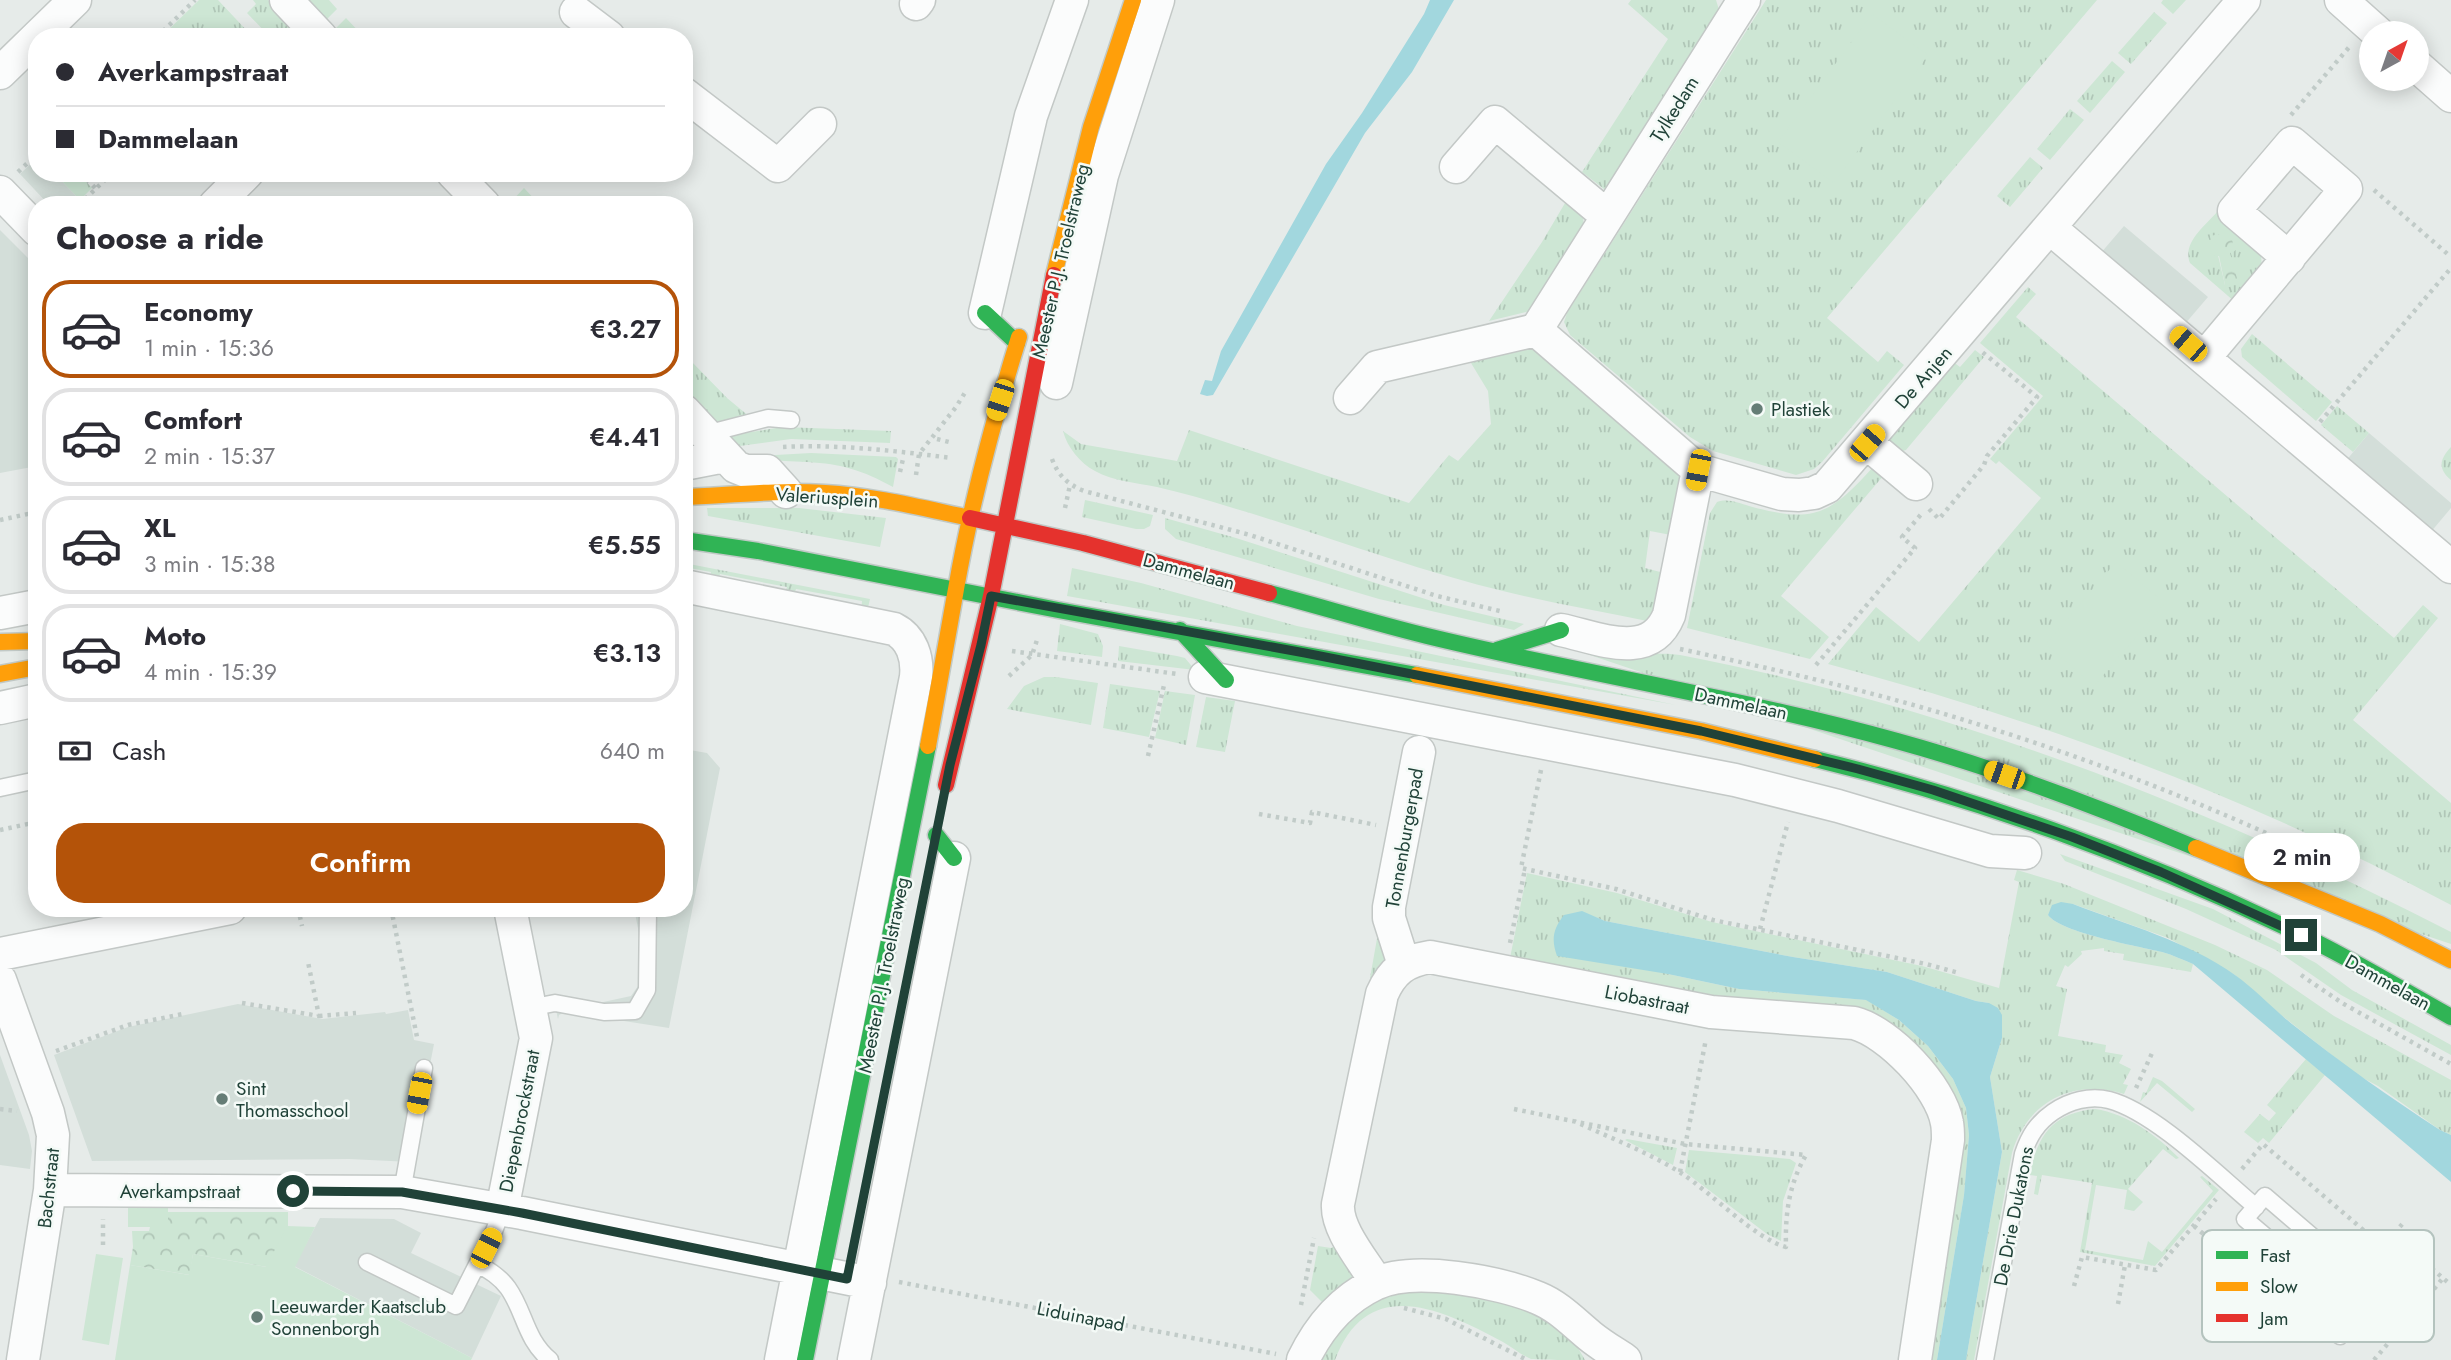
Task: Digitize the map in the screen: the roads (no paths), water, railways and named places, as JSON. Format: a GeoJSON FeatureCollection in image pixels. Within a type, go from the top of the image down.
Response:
{"type":"FeatureCollection","features":[{"type":"Feature","properties":{"kind":"main road","name":"Meester P.J. Troelstraweg"},"geometry":{"type":"LineString","coordinates":[[1005,526],[1051,294],[1091,126],[1133,0]]}},
{"type":"Feature","properties":{"kind":"main road"},"geometry":{"type":"LineString","coordinates":[[985,313],[1017,343]]}},
{"type":"Feature","properties":{"kind":"main road","name":"Meester P.J. Troelstraweg"},"geometry":{"type":"LineString","coordinates":[[968,519],[988,438],[1024,316]]}},
{"type":"Feature","properties":{"kind":"main road"},"geometry":{"type":"LineString","coordinates":[[1027,409],[1056,383]]}},
{"type":"Feature","properties":{"kind":"main road","name":"Valeriusplein"},"geometry":{"type":"LineString","coordinates":[[693,497],[826,493],[894,502],[1005,526]]}},
{"type":"Feature","properties":{"kind":"main road"},"geometry":{"type":"LineString","coordinates":[[956,589],[968,519]]}},
{"type":"Feature","properties":{"kind":"main road"},"geometry":{"type":"LineString","coordinates":[[943,800],[981,645],[1005,526]]}},
{"type":"Feature","properties":{"kind":"main road","name":"Dammelaan"},"geometry":{"type":"LineString","coordinates":[[1005,526],[1083,543],[1415,632],[1779,710],[1898,741],[2111,812],[2380,924],[2451,960]]}},
{"type":"Feature","properties":{"kind":"main road"},"geometry":{"type":"LineString","coordinates":[[693,541],[758,551],[991,596]]}},
{"type":"Feature","properties":{"kind":"main road","name":"Meester P.J. Troelstraweg"},"geometry":{"type":"LineString","coordinates":[[913,758],[956,589]]}},
{"type":"Feature","properties":{"kind":"main road","name":"Dammelaan"},"geometry":{"type":"LineString","coordinates":[[991,596],[1701,731],[1933,790],[2072,837],[2161,872],[2284,926],[2451,1017]]}},
{"type":"Feature","properties":{"kind":"main road"},"geometry":{"type":"LineString","coordinates":[[1180,630],[1215,679]]}},
{"type":"Feature","properties":{"kind":"main road"},"geometry":{"type":"LineString","coordinates":[[1494,651],[1561,630]]}},
{"type":"Feature","properties":{"kind":"main road"},"geometry":{"type":"LineString","coordinates":[[0,642],[28,641]]}},
{"type":"Feature","properties":{"kind":"main road"},"geometry":{"type":"LineString","coordinates":[[0,674],[28,669]]}},
{"type":"Feature","properties":{"kind":"main road"},"geometry":{"type":"LineString","coordinates":[[2037,849],[2072,837]]}},
{"type":"Feature","properties":{"kind":"main road","name":"Meester P.J. Troelstraweg"},"geometry":{"type":"LineString","coordinates":[[805,1360],[844,1276]]}},
{"type":"Feature","properties":{"kind":"street"},"geometry":{"type":"LineString","coordinates":[[46,28],[75,0]]}},
{"type":"Feature","properties":{"kind":"street"},"geometry":{"type":"LineString","coordinates":[[286,0],[312,28]]}},
{"type":"Feature","properties":{"kind":"street"},"geometry":{"type":"LineString","coordinates":[[985,313],[1031,116],[1072,0]]}},
{"type":"Feature","properties":{"kind":"street","name":"Meester P.J. Troelstraweg"},"geometry":{"type":"LineString","coordinates":[[1056,383],[1102,175],[1158,0]]}},
{"type":"Feature","properties":{"kind":"street","name":"De Anjen"},"geometry":{"type":"LineString","coordinates":[[1698,470],[1782,494],[1814,493],[1827,487],[2244,0]]}},
{"type":"Feature","properties":{"kind":"street"},"geometry":{"type":"LineString","coordinates":[[2342,0],[2359,29]]}},
{"type":"Feature","properties":{"kind":"street","name":"Tylkedam"},"geometry":{"type":"LineString","coordinates":[[1536,330],[1741,1]]}},
{"type":"Feature","properties":{"kind":"street"},"geometry":{"type":"LineString","coordinates":[[573,16],[594,28]]}},
{"type":"Feature","properties":{"kind":"street"},"geometry":{"type":"LineString","coordinates":[[0,73],[28,46]]}},
{"type":"Feature","properties":{"kind":"street"},"geometry":{"type":"LineString","coordinates":[[2429,77],[2451,96]]}},
{"type":"Feature","properties":{"kind":"street"},"geometry":{"type":"LineString","coordinates":[[693,101],[778,166],[820,124]]}},
{"type":"Feature","properties":{"kind":"street"},"geometry":{"type":"LineString","coordinates":[[1456,167],[1495,122],[1606,215]]}},
{"type":"Feature","properties":{"kind":"street"},"geometry":{"type":"LineString","coordinates":[[224,196],[238,182]]}},
{"type":"Feature","properties":{"kind":"street"},"geometry":{"type":"LineString","coordinates":[[0,192],[28,221]]}},
{"type":"Feature","properties":{"kind":"street"},"geometry":{"type":"LineString","coordinates":[[2050,228],[2451,567]]}},
{"type":"Feature","properties":{"kind":"street"},"geometry":{"type":"LineString","coordinates":[[2204,358],[2289,258]]}},
{"type":"Feature","properties":{"kind":"street"},"geometry":{"type":"LineString","coordinates":[[1350,398],[1377,367],[1536,330],[1698,470],[1669,615],[1661,632],[1647,642],[1623,643],[1561,630]]}},
{"type":"Feature","properties":{"kind":"street"},"geometry":{"type":"LineString","coordinates":[[693,421],[740,469],[767,471],[786,492]]}},
{"type":"Feature","properties":{"kind":"street"},"geometry":{"type":"LineString","coordinates":[[1867,443],[1916,484]]}},
{"type":"Feature","properties":{"kind":"street"},"geometry":{"type":"LineString","coordinates":[[693,459],[716,445]]}},
{"type":"Feature","properties":{"kind":"street","name":"Meester P.J. Troelstraweg"},"geometry":{"type":"LineString","coordinates":[[693,588],[885,626],[902,633],[916,658],[913,758],[844,1276],[855,1360]]}},
{"type":"Feature","properties":{"kind":"street"},"geometry":{"type":"LineString","coordinates":[[0,613],[28,608]]}},
{"type":"Feature","properties":{"kind":"street"},"geometry":{"type":"LineString","coordinates":[[1215,679],[1547,742],[1770,789],[1881,818],[1990,851],[2037,849]]}},
{"type":"Feature","properties":{"kind":"street"},"geometry":{"type":"LineString","coordinates":[[0,708],[28,703]]}},
{"type":"Feature","properties":{"kind":"street","name":"Tonnenburgerpad"},"geometry":{"type":"LineString","coordinates":[[1404,965],[1389,918],[1389,907],[1419,752]]}},
{"type":"Feature","properties":{"kind":"street","name":"Meester P.J. Troelstraweg"},"geometry":{"type":"LineString","coordinates":[[781,1360],[844,1276],[940,844]]}},
{"type":"Feature","properties":{"kind":"street"},"geometry":{"type":"LineString","coordinates":[[0,954],[185,917]]}},
{"type":"Feature","properties":{"kind":"street","name":"Diepenbrockstraat"},"geometry":{"type":"LineString","coordinates":[[502,1210],[536,1038],[512,917]]}},
{"type":"Feature","properties":{"kind":"street","name":"Liobastraat"},"geometry":{"type":"LineString","coordinates":[[1404,965],[1430,957],[1712,1012],[1854,1023],[1876,1032],[1917,1068],[1943,1109],[1947,1124],[1948,1140],[1915,1360]]}},
{"type":"Feature","properties":{"kind":"street"},"geometry":{"type":"LineString","coordinates":[[1377,1283],[1344,1231],[1338,1213],[1382,994],[1388,980],[1404,965]]}},
{"type":"Feature","properties":{"kind":"street","name":"Bachstraat"},"geometry":{"type":"LineString","coordinates":[[0,980],[48,1113],[52,1135],[50,1190],[23,1360]]}},
{"type":"Feature","properties":{"kind":"street","name":"Averkampstraat"},"geometry":{"type":"LineString","coordinates":[[50,1190],[402,1192],[844,1276]]}},
{"type":"Feature","properties":{"kind":"street"},"geometry":{"type":"LineString","coordinates":[[1299,1351],[1340,1307],[1377,1283],[1430,1275],[1499,1285],[1539,1298],[1567,1316],[1595,1348],[1625,1360]]}},
{"type":"Feature","properties":{"kind":"lane"},"geometry":{"type":"LineString","coordinates":[[716,445],[768,418],[791,419]]}},
{"type":"Feature","properties":{"kind":"lane"},"geometry":{"type":"LineString","coordinates":[[0,788],[28,782]]}},
{"type":"Feature","properties":{"kind":"lane"},"geometry":{"type":"LineString","coordinates":[[529,1008],[555,1003],[604,1012],[635,1011],[647,990],[648,917]]}},
{"type":"Feature","properties":{"kind":"lane"},"geometry":{"type":"LineString","coordinates":[[402,1192],[424,1068]]}},
{"type":"Feature","properties":{"kind":"lane","name":"De Drie Dukatons"},"geometry":{"type":"LineString","coordinates":[[1985,1360],[2023,1154],[2028,1139],[2046,1117],[2069,1103],[2093,1098],[2108,1099],[2127,1107],[2166,1132],[2256,1207]]}},
{"type":"Feature","properties":{"kind":"lane"},"geometry":{"type":"LineString","coordinates":[[2258,1230],[2245,1219],[2265,1196],[2305,1230]]}},
{"type":"Feature","properties":{"kind":"lane"},"geometry":{"type":"LineString","coordinates":[[367,1262],[456,1306],[502,1210]]}},
{"type":"Feature","properties":{"kind":"lane"},"geometry":{"type":"LineString","coordinates":[[478,1264],[495,1273],[509,1289],[539,1351],[550,1360]]}},
{"type":"Feature","properties":{"kind":"water"},"geometry":{"type":"Polygon","coordinates":[[[1430,0],[1454,0],[1412,72],[1365,133],[1213,395],[1200,394],[1205,380],[1212,381],[1221,351],[1326,164],[1362,113],[1430,0]]]}},
{"type":"Feature","properties":{"kind":"water"},"geometry":{"type":"Polygon","coordinates":[[[2061,902],[2073,904],[2177,943],[2235,975],[2346,1066],[2421,1118],[2451,1135],[2451,1182],[2193,964],[2162,952],[2068,928],[2048,915],[2052,905],[2061,902]]]}},
{"type":"Feature","properties":{"kind":"water"},"geometry":{"type":"Polygon","coordinates":[[[1582,911],[1605,921],[1887,972],[1998,1008],[2002,1015],[2002,1038],[1990,1077],[2002,1152],[1966,1360],[1937,1360],[1964,1195],[1969,1135],[1966,1108],[1953,1079],[1928,1046],[1899,1020],[1866,1000],[1739,989],[1557,956],[1554,934],[1557,925],[1564,915],[1582,911]]]}},
{"type":"Feature","properties":{"kind":"place","name":"Plastiek"},"geometry":{"type":"Point","coordinates":[1757,409]}},
{"type":"Feature","properties":{"kind":"place","name":"Sint Thomasschool"},"geometry":{"type":"Point","coordinates":[222,1099]}},
{"type":"Feature","properties":{"kind":"place","name":"Leeuwarder Kaatsclub Sonnenborgh"},"geometry":{"type":"Point","coordinates":[257,1317]}}]}
